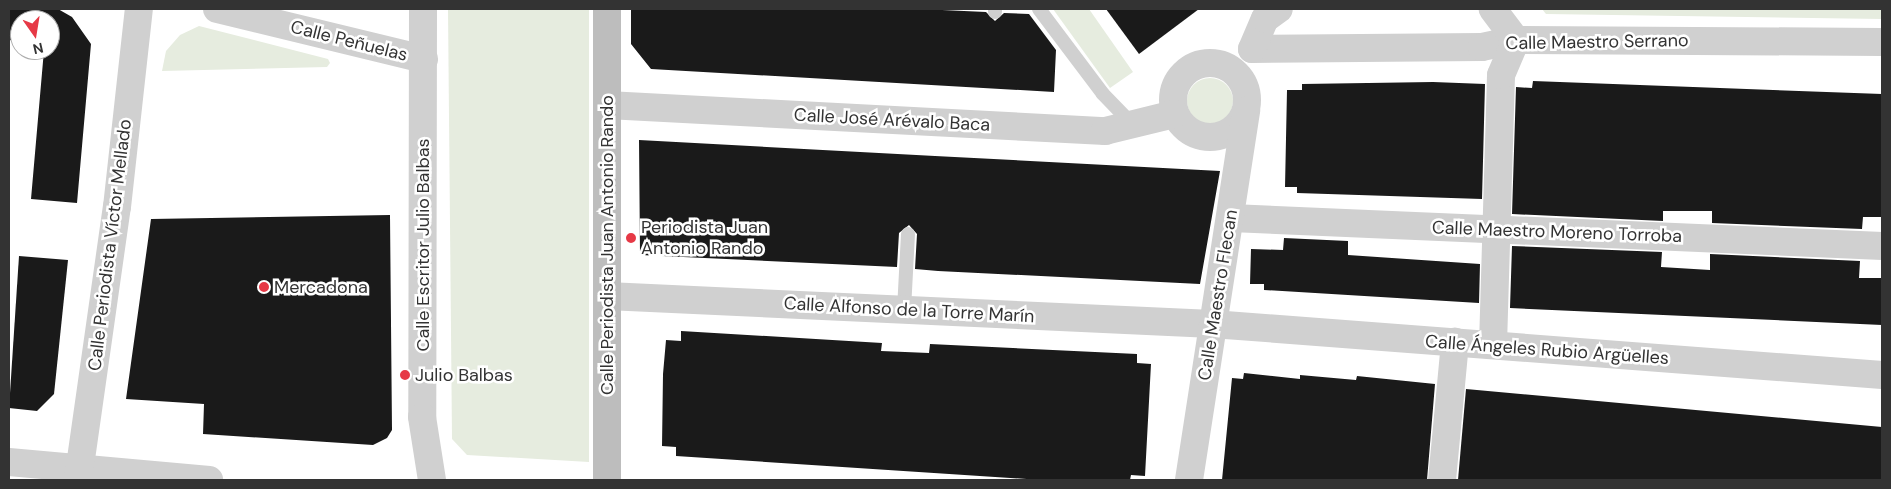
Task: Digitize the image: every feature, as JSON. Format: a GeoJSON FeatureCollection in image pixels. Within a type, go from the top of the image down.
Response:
{"type":"FeatureCollection","features":[{"type":"Feature","properties":{"kind":"street","name":"Calle Periodista Víctor Mellado"},"geometry":{"type":"LineString","coordinates":[[78,475],[117,207],[138,9]]}},
{"type":"Feature","properties":{"kind":"street","name":"Calle Peñuelas"},"geometry":{"type":"LineString","coordinates":[[217,9],[424,59]]}},
{"type":"Feature","properties":{"kind":"street","name":"Calle Escritor Julio Balbas"},"geometry":{"type":"LineString","coordinates":[[423,9],[422,417],[432,480]]}},
{"type":"Feature","properties":{"kind":"street","name":"Calle Periodista Juan Antonio Rando"},"geometry":{"type":"LineString","coordinates":[[606,480],[607,9]]}},
{"type":"Feature","properties":{"kind":"street"},"geometry":{"type":"LineString","coordinates":[[1227,67],[1252,49],[1265,19],[1279,9]]}},
{"type":"Feature","properties":{"kind":"street"},"geometry":{"type":"LineString","coordinates":[[1493,9],[1516,40],[1501,74],[1493,345]]}},
{"type":"Feature","properties":{"kind":"street","name":"Calle Maestro Serrano"},"geometry":{"type":"LineString","coordinates":[[1252,49],[1482,47],[1516,40],[1882,42]]}},
{"type":"Feature","properties":{"kind":"street"},"geometry":{"type":"LineString","coordinates":[[1214,63],[1227,67],[1244,82],[1246,110],[1234,129],[1209,138],[1183,127],[1175,114],[1174,89],[1189,69],[1214,63]]}},
{"type":"Feature","properties":{"kind":"street","name":"Calle José Arévalo Baca"},"geometry":{"type":"LineString","coordinates":[[607,105],[1105,131],[1175,114]]}},
{"type":"Feature","properties":{"kind":"street","name":"Calle Maestro Flecan"},"geometry":{"type":"LineString","coordinates":[[1189,480],[1212,324],[1231,218],[1246,110]]}},
{"type":"Feature","properties":{"kind":"street","name":"Calle Maestro Moreno Torroba"},"geometry":{"type":"LineString","coordinates":[[1231,218],[1882,246]]}},
{"type":"Feature","properties":{"kind":"street","name":"Calle Alfonso de la Torre Marín"},"geometry":{"type":"LineString","coordinates":[[607,296],[1212,324]]}},
{"type":"Feature","properties":{"kind":"street","name":"Calle Ángeles Rubio Argüelles"},"geometry":{"type":"LineString","coordinates":[[1212,324],[1882,376]]}},
{"type":"Feature","properties":{"kind":"street"},"geometry":{"type":"LineString","coordinates":[[1442,480],[1455,342]]}},
{"type":"Feature","properties":{"kind":"street"},"geometry":{"type":"LineString","coordinates":[[9,462],[78,475],[209,480]]}},
{"type":"Feature","properties":{"kind":"lane"},"geometry":{"type":"LineString","coordinates":[[1039,9],[1103,94],[1132,124]]}},
{"type":"Feature","properties":{"kind":"lane"},"geometry":{"type":"LineString","coordinates":[[904,310],[908,234]]}},
{"type":"Feature","properties":{"kind":"shaded area"},"geometry":{"type":"Polygon","coordinates":[[[448,9],[589,9],[589,462],[467,455],[452,439],[448,9]]]}},
{"type":"Feature","properties":{"kind":"shaded area"},"geometry":{"type":"Polygon","coordinates":[[[1053,9],[1089,9],[1133,72],[1110,88],[1053,9]]]}},
{"type":"Feature","properties":{"kind":"shaded area"},"geometry":{"type":"Polygon","coordinates":[[[1542,9],[1882,9],[1882,19],[1546,14],[1542,9]]]}},
{"type":"Feature","properties":{"kind":"shaded area"},"geometry":{"type":"Polygon","coordinates":[[[199,26],[328,59],[330,63],[327,67],[162,71],[166,51],[180,35],[199,26]]]}},
{"type":"Feature","properties":{"kind":"shaded area"},"geometry":{"type":"Polygon","coordinates":[[[1205,78],[1215,78],[1229,88],[1233,101],[1229,114],[1223,120],[1215,124],[1205,124],[1191,114],[1187,106],[1187,96],[1197,82],[1205,78]]]}},
{"type":"Feature","properties":{"kind":"building"},"geometry":{"type":"Polygon","coordinates":[[[9,9],[60,10],[10,10],[9,40],[9,9]]]}},
{"type":"Feature","properties":{"kind":"building"},"geometry":{"type":"Polygon","coordinates":[[[631,9],[920,9],[986,12],[995,21],[1004,13],[1029,14],[1056,50],[1054,92],[651,69],[631,44],[631,9]]]}},
{"type":"Feature","properties":{"kind":"building"},"geometry":{"type":"Polygon","coordinates":[[[1106,9],[1199,9],[1139,54],[1106,9]]]}},
{"type":"Feature","properties":{"kind":"building"},"geometry":{"type":"Polygon","coordinates":[[[60,10],[72,17],[91,44],[77,203],[31,199],[43,60],[60,60],[60,10]]]}},
{"type":"Feature","properties":{"kind":"building"},"geometry":{"type":"Polygon","coordinates":[[[1533,81],[1882,94],[1882,217],[1863,217],[1862,229],[1712,223],[1712,211],[1663,211],[1663,221],[1512,214],[1516,87],[1532,88],[1533,81]]]}},
{"type":"Feature","properties":{"kind":"building"},"geometry":{"type":"Polygon","coordinates":[[[1433,82],[1485,84],[1482,199],[1297,193],[1297,187],[1285,187],[1287,90],[1302,90],[1302,84],[1433,82]]]}},
{"type":"Feature","properties":{"kind":"building"},"geometry":{"type":"Polygon","coordinates":[[[639,140],[1220,171],[1200,284],[938,271],[915,269],[917,234],[909,225],[899,233],[897,267],[640,255],[639,140]]]}},
{"type":"Feature","properties":{"kind":"building"},"geometry":{"type":"Polygon","coordinates":[[[390,215],[392,430],[387,438],[373,445],[203,434],[204,404],[126,399],[151,219],[390,215]]]}},
{"type":"Feature","properties":{"kind":"building"},"geometry":{"type":"Polygon","coordinates":[[[1284,238],[1348,241],[1348,255],[1480,264],[1479,303],[1264,290],[1264,284],[1250,284],[1251,249],[1283,250],[1284,238]]]}},
{"type":"Feature","properties":{"kind":"building"},"geometry":{"type":"Polygon","coordinates":[[[1512,246],[1662,252],[1661,267],[1710,270],[1710,254],[1860,261],[1859,278],[1882,278],[1882,325],[1510,308],[1512,246]]]}},
{"type":"Feature","properties":{"kind":"building"},"geometry":{"type":"Polygon","coordinates":[[[19,256],[68,260],[54,394],[37,411],[9,408],[19,256]]]}},
{"type":"Feature","properties":{"kind":"building"},"geometry":{"type":"Polygon","coordinates":[[[681,331],[882,343],[881,351],[929,353],[930,344],[1137,354],[1137,363],[1151,364],[1145,476],[1131,475],[1130,480],[1041,480],[676,456],[676,447],[662,446],[663,374],[666,340],[681,341],[681,331]]]}},
{"type":"Feature","properties":{"kind":"building"},"geometry":{"type":"Polygon","coordinates":[[[1244,373],[1300,379],[1300,375],[1356,380],[1357,376],[1435,384],[1427,480],[1222,480],[1232,378],[1243,379],[1244,373]]]}},
{"type":"Feature","properties":{"kind":"building"},"geometry":{"type":"Polygon","coordinates":[[[1466,389],[1882,427],[1882,480],[1458,480],[1466,389]]]}},
{"type":"Feature","properties":{"kind":"place","name":"Periodista Juan Antonio Rando"},"geometry":{"type":"Point","coordinates":[631,238]}},
{"type":"Feature","properties":{"kind":"place","name":"Mercadona"},"geometry":{"type":"Point","coordinates":[264,287]}},
{"type":"Feature","properties":{"kind":"place","name":"Julio Balbas"},"geometry":{"type":"Point","coordinates":[405,375]}}]}
